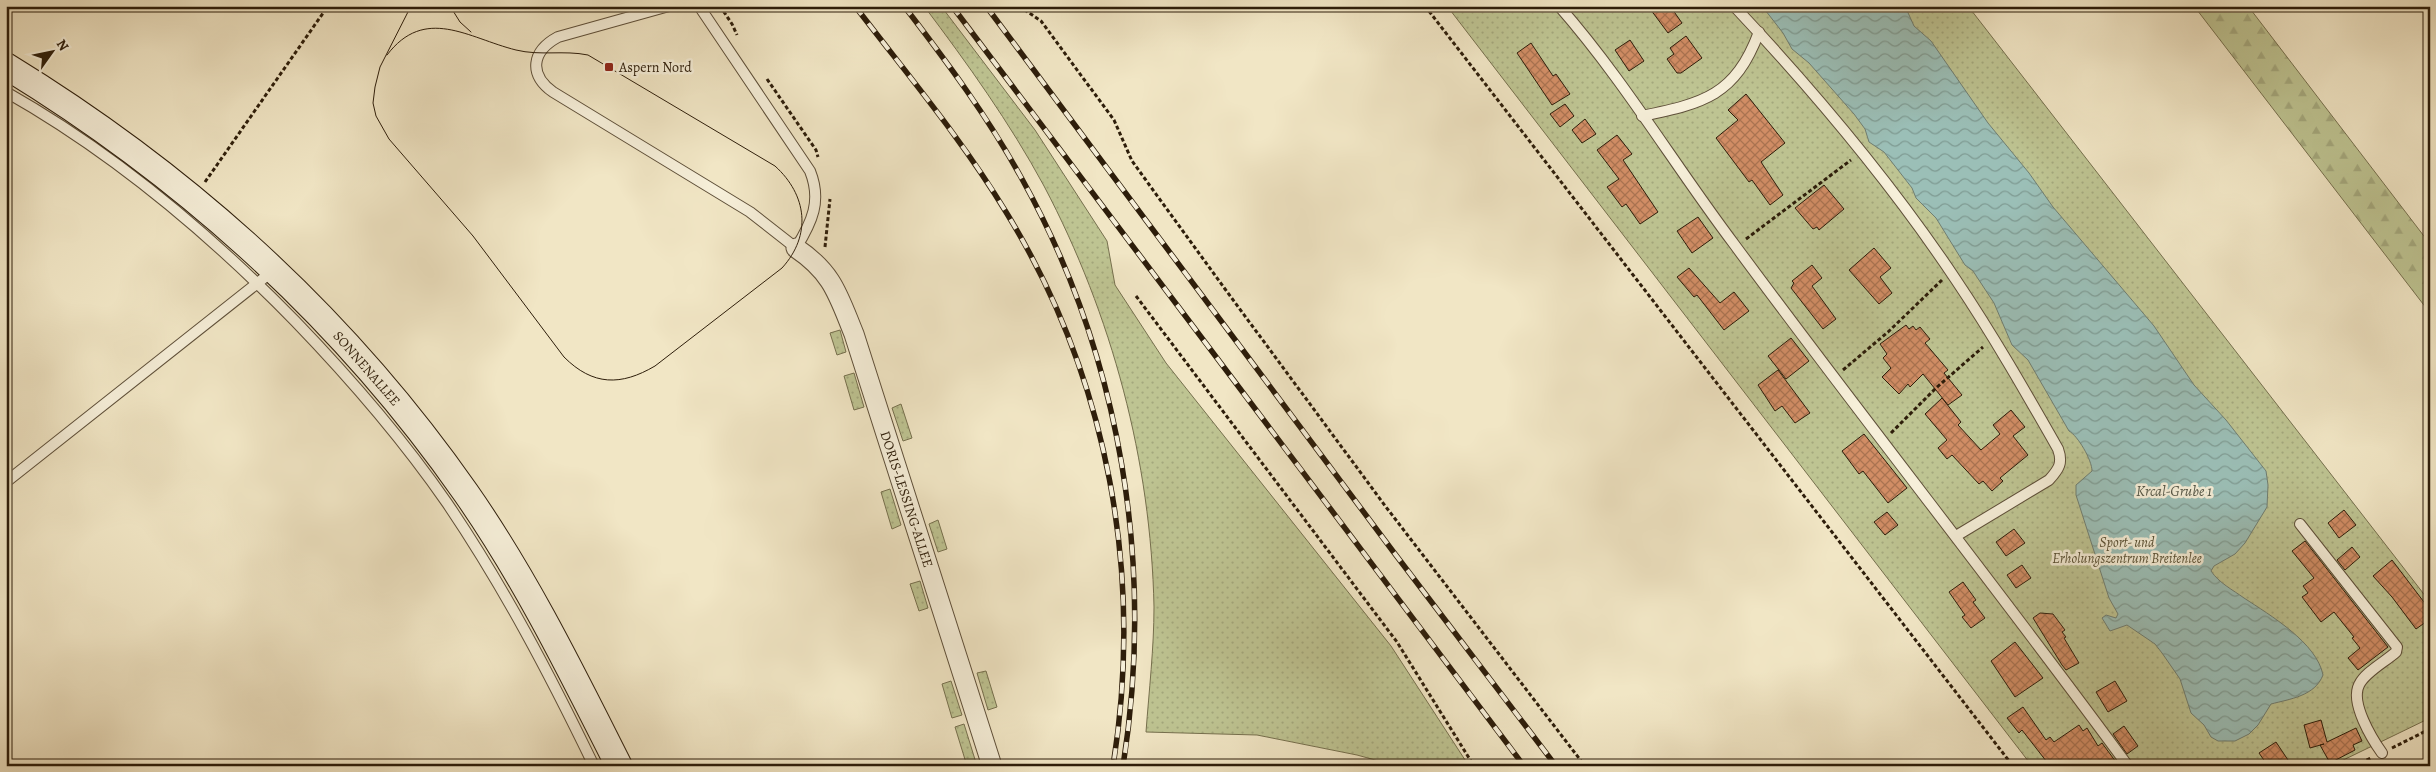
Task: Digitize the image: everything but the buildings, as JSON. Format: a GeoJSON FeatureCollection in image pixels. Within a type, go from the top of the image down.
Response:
{"type":"FeatureCollection","features":[{"type":"Feature","properties":{"kind":"street","name":"SONNENALLEE"},"geometry":{"type":"LineString","coordinates":[[6,66],[96,124],[159,170],[267,277],[318,312],[382,382],[466,494],[532,598],[620,766]]}},
{"type":"Feature","properties":{"kind":"street","name":"DORIS-LESSING-ALLEE"},"geometry":{"type":"LineString","coordinates":[[796,248],[811,258],[835,287],[854,334],[992,766]]}},
{"type":"Feature","properties":{"kind":"lane"},"geometry":{"type":"LineString","coordinates":[[669,6],[558,37],[548,42],[538,57],[537,74],[540,80],[553,92],[750,212],[796,248],[815,210],[816,190],[810,171],[699,6]]}},
{"type":"Feature","properties":{"kind":"lane"},"geometry":{"type":"LineString","coordinates":[[1559,6],[1642,116],[1736,247],[2128,766]]}},
{"type":"Feature","properties":{"kind":"lane"},"geometry":{"type":"LineString","coordinates":[[1734,6],[1759,32],[1861,153],[1950,272],[1993,338],[2058,449],[2061,458],[2060,466],[2049,480],[1956,536]]}},
{"type":"Feature","properties":{"kind":"lane"},"geometry":{"type":"LineString","coordinates":[[1642,116],[1702,99],[1726,87],[1744,65],[1759,32]]}},
{"type":"Feature","properties":{"kind":"lane"},"geometry":{"type":"LineString","coordinates":[[6,92],[125,170],[220,248],[267,277],[326,353],[377,412],[446,503],[512,606],[542,660],[594,766]]}},
{"type":"Feature","properties":{"kind":"lane"},"geometry":{"type":"LineString","coordinates":[[6,482],[267,277]]}},
{"type":"Feature","properties":{"kind":"lane"},"geometry":{"type":"LineString","coordinates":[[2300,524],[2397,647],[2396,652],[2358,686],[2357,696],[2365,724],[2382,753]]}},
{"type":"Feature","properties":{"kind":"path"},"geometry":{"type":"LineString","coordinates":[[203,184],[328,6]]}},
{"type":"Feature","properties":{"kind":"path"},"geometry":{"type":"LineString","coordinates":[[1019,6],[1041,21],[1114,120],[1132,160],[1224,289],[1386,507],[1585,766]]}},
{"type":"Feature","properties":{"kind":"path"},"geometry":{"type":"LineString","coordinates":[[1425,6],[2012,766]]}},
{"type":"Feature","properties":{"kind":"path"},"geometry":{"type":"LineString","coordinates":[[1736,247],[1861,153]]}},
{"type":"Feature","properties":{"kind":"path"},"geometry":{"type":"LineString","coordinates":[[1835,377],[1888,332],[1950,272]]}},
{"type":"Feature","properties":{"kind":"path"},"geometry":{"type":"LineString","coordinates":[[1136,296],[1397,642],[1474,766]]}},
{"type":"Feature","properties":{"kind":"path"},"geometry":{"type":"LineString","coordinates":[[1883,440],[1936,388],[1993,338]]}},
{"type":"Feature","properties":{"kind":"green space"},"geometry":{"type":"Polygon","coordinates":[[[924,6],[941,6],[1035,130],[1107,241],[1115,285],[1166,363],[1391,646],[1469,766],[1397,766],[1357,755],[1257,735],[1146,732],[1154,622],[1151,552],[1136,444],[1108,337],[1068,235],[1044,186],[1017,139],[987,94],[924,6]]]}},
{"type":"Feature","properties":{"kind":"green space","name":"Sport- und Erholungszentrum Breitenlee"},"geometry":{"type":"Polygon","coordinates":[[[1447,6],[1968,6],[2430,602],[2430,718],[2331,766],[2032,766],[1447,6]]]}},
{"type":"Feature","properties":{"kind":"green space"},"geometry":{"type":"Polygon","coordinates":[[[2194,6],[2248,6],[2430,244],[2430,313],[2194,6]]]}},
{"type":"Feature","properties":{"kind":"green space"},"geometry":{"type":"Polygon","coordinates":[[[840,330],[846,352],[837,355],[830,333],[840,330]]]}},
{"type":"Feature","properties":{"kind":"green space"},"geometry":{"type":"Polygon","coordinates":[[[854,373],[864,407],[854,410],[844,376],[854,373]]]}},
{"type":"Feature","properties":{"kind":"green space"},"geometry":{"type":"Polygon","coordinates":[[[901,404],[912,438],[903,441],[892,408],[901,404]]]}},
{"type":"Feature","properties":{"kind":"green space"},"geometry":{"type":"Polygon","coordinates":[[[890,489],[901,525],[892,529],[881,492],[890,489]]]}},
{"type":"Feature","properties":{"kind":"green space"},"geometry":{"type":"Polygon","coordinates":[[[938,520],[947,549],[938,552],[929,524],[938,520]]]}},
{"type":"Feature","properties":{"kind":"green space"},"geometry":{"type":"Polygon","coordinates":[[[920,581],[928,608],[919,611],[910,584],[920,581]]]}},
{"type":"Feature","properties":{"kind":"green space"},"geometry":{"type":"Polygon","coordinates":[[[986,671],[997,707],[988,710],[977,673],[986,671]]]}},
{"type":"Feature","properties":{"kind":"green space"},"geometry":{"type":"Polygon","coordinates":[[[951,681],[962,715],[952,718],[942,684],[951,681]]]}},
{"type":"Feature","properties":{"kind":"green space"},"geometry":{"type":"Polygon","coordinates":[[[964,724],[977,766],[967,766],[955,727],[964,724]]]}},
{"type":"Feature","properties":{"kind":"water","name":"Krcal-Grube 1"},"geometry":{"type":"Polygon","coordinates":[[[1762,6],[1905,6],[1914,26],[1931,41],[1988,123],[2029,173],[2053,207],[2154,326],[2194,385],[2226,420],[2266,471],[2268,485],[2267,507],[2245,543],[2235,554],[2214,566],[2211,571],[2226,586],[2279,621],[2312,652],[2319,663],[2323,675],[2314,688],[2301,696],[2271,704],[2258,725],[2249,734],[2235,741],[2218,741],[2211,737],[2204,725],[2191,713],[2180,679],[2155,644],[2127,625],[2110,631],[2102,618],[2106,615],[2116,618],[2118,614],[2109,598],[2076,495],[2076,485],[2092,471],[2090,461],[2084,449],[2069,431],[2028,360],[2012,345],[1994,303],[1973,271],[1965,265],[1936,218],[1916,198],[1912,188],[1884,152],[1869,142],[1865,129],[1854,114],[1809,63],[1792,49],[1783,33],[1762,6]]]}},
{"type":"Feature","properties":{"kind":"tram line"},"geometry":{"type":"LineString","coordinates":[[387,55],[401,40],[416,31],[432,28],[464,33],[525,52],[588,55],[775,166],[786,177],[794,190],[802,216],[798,242],[792,255],[782,268],[655,366],[643,373],[619,380],[608,380],[597,378],[575,367],[564,357],[473,236],[389,139],[376,116],[373,103],[380,67],[411,6]]}},
{"type":"Feature","properties":{"kind":"tram line"},"geometry":{"type":"LineString","coordinates":[[450,6],[460,22],[471,32]]}},
{"type":"Feature","properties":{"kind":"railway"},"geometry":{"type":"LineString","coordinates":[[855,6],[914,81],[989,185],[1041,276],[1070,342],[1093,410],[1109,479],[1120,550],[1124,622],[1121,694],[1113,766]]}},
{"type":"Feature","properties":{"kind":"railway"},"geometry":{"type":"LineString","coordinates":[[904,6],[966,90],[1022,179],[1056,247],[1084,318],[1106,390],[1122,464],[1131,539],[1135,615],[1132,690],[1123,766]]}},
{"type":"Feature","properties":{"kind":"railway"},"geometry":{"type":"LineString","coordinates":[[952,6],[1524,766]]}},
{"type":"Feature","properties":{"kind":"railway"},"geometry":{"type":"LineString","coordinates":[[986,6],[1392,550],[1556,766]]}},
{"type":"Feature","properties":{"kind":"place","name":"Aspern Nord"},"geometry":{"type":"Point","coordinates":[609,67]}}]}
